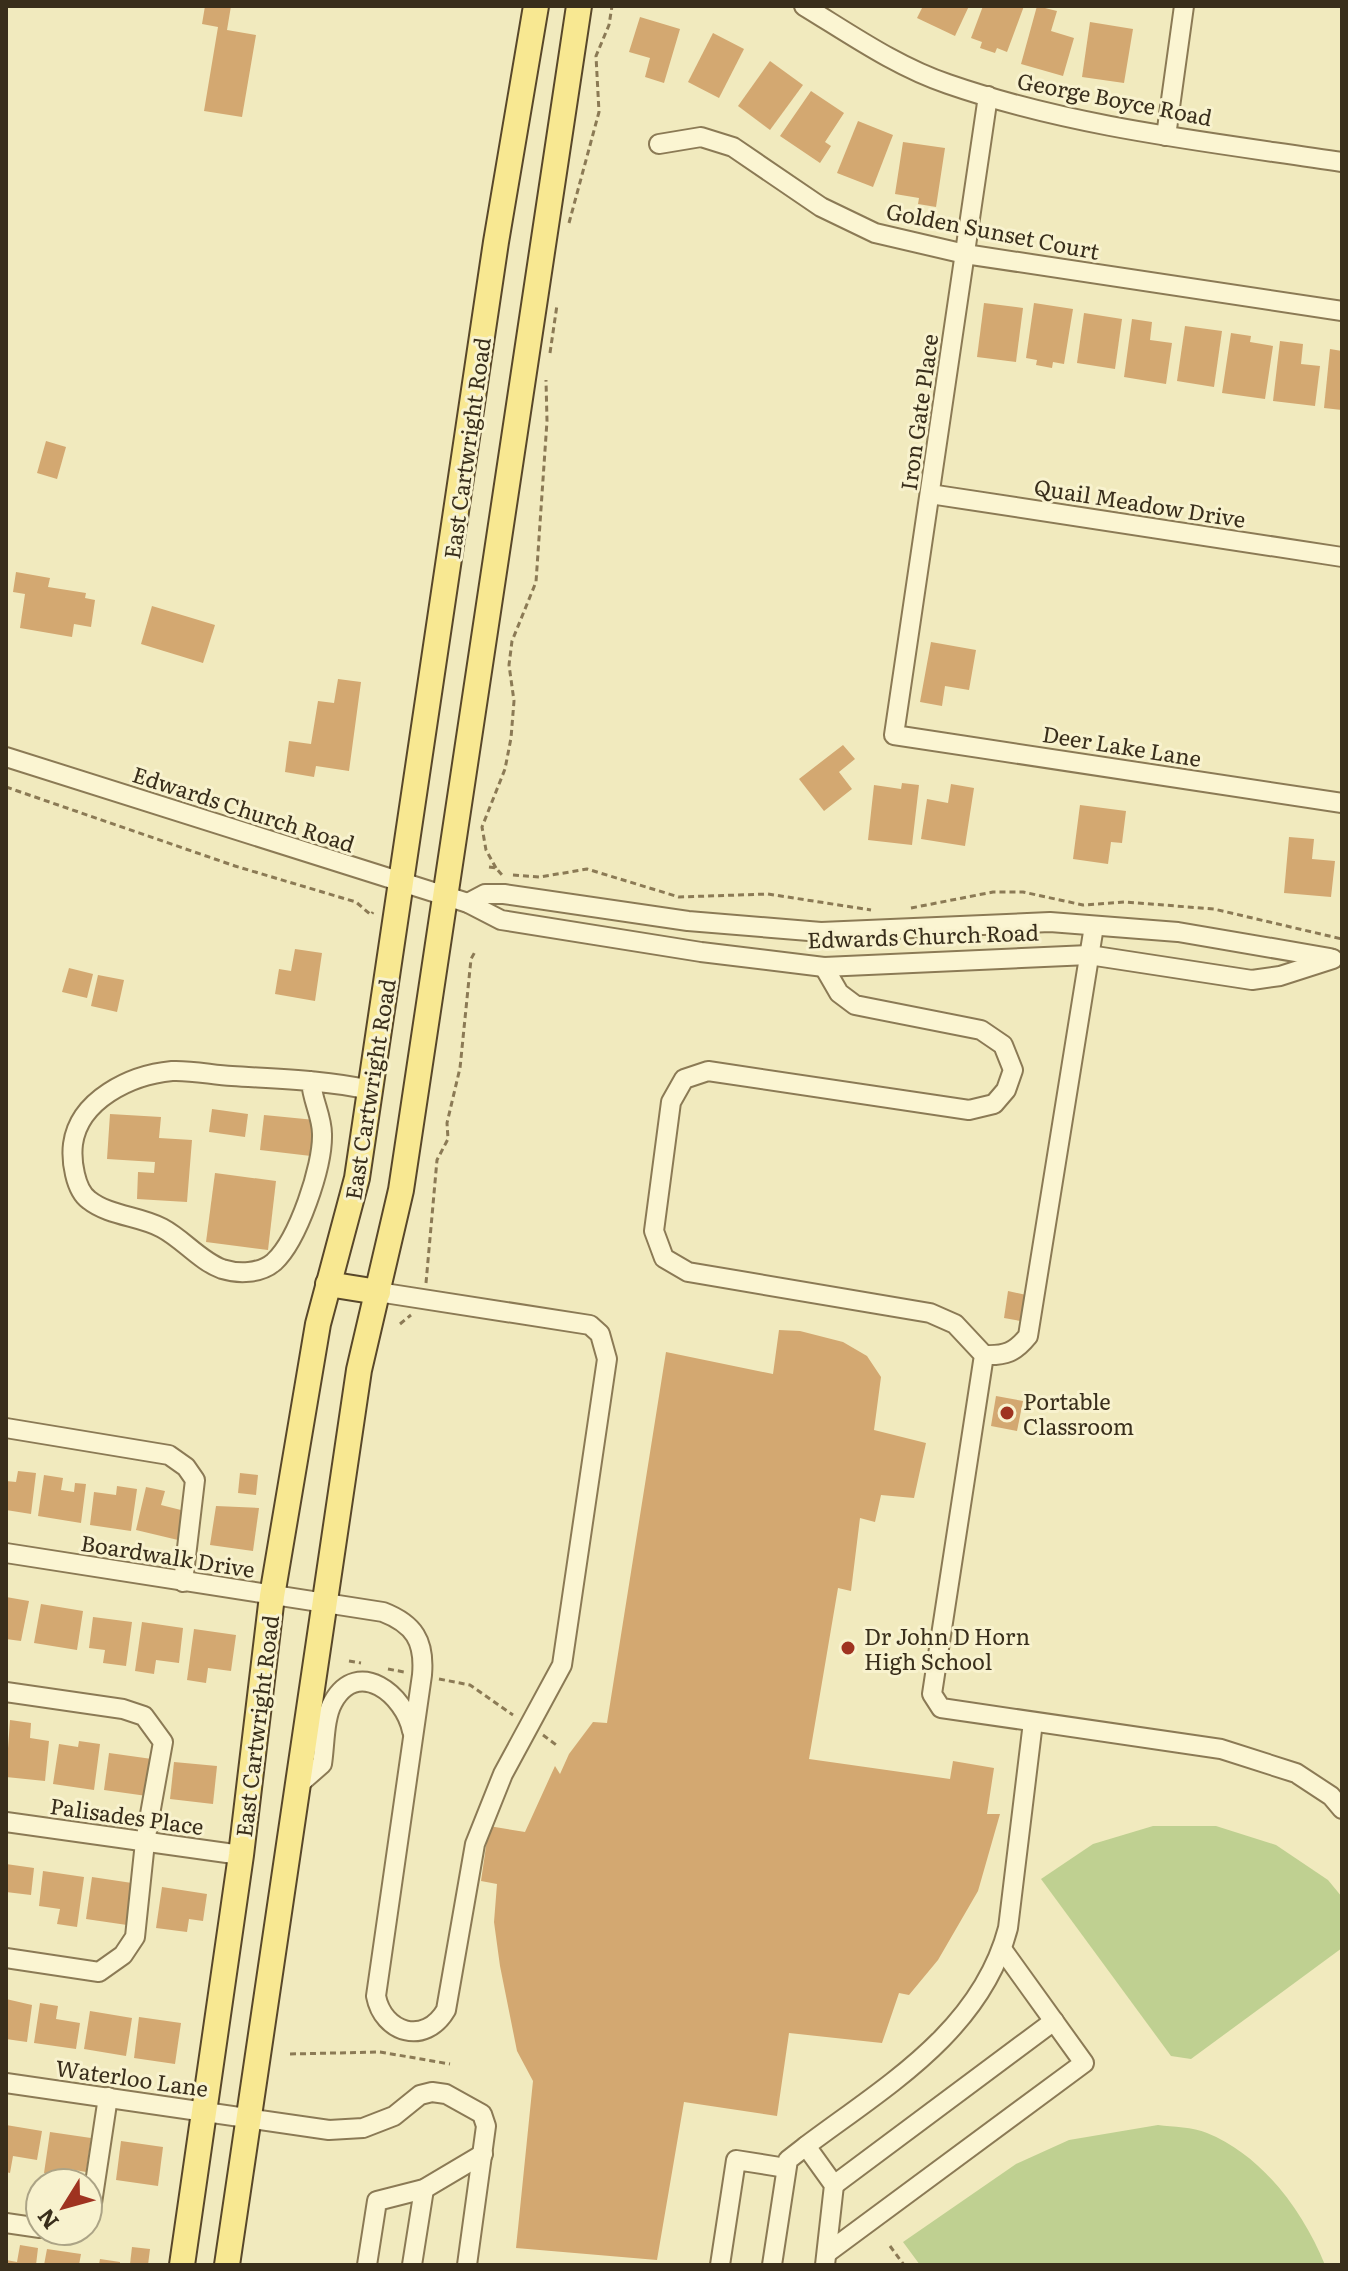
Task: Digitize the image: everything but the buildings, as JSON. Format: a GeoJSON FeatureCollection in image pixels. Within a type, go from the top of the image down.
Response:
{"type":"FeatureCollection","features":[{"type":"Feature","properties":{"kind":"main road","name":"East Cartwright Road"},"geometry":{"type":"LineString","coordinates":[[182,2265],[241,1855],[272,1596],[318,1324],[357,1178],[496,242],[536,6]]}},
{"type":"Feature","properties":{"kind":"main road","name":"East Cartwright Road"},"geometry":{"type":"LineString","coordinates":[[227,2265],[251,2119],[359,1370],[401,1190],[444,897],[478,694],[579,6]]}},
{"type":"Feature","properties":{"kind":"main road"},"geometry":{"type":"LineString","coordinates":[[328,1284],[378,1292]]}},
{"type":"Feature","properties":{"kind":"street","name":"George Boyce Road"},"geometry":{"type":"LineString","coordinates":[[804,6],[873,49],[946,84],[1055,115],[1166,136],[1342,162]]}},
{"type":"Feature","properties":{"kind":"street"},"geometry":{"type":"LineString","coordinates":[[1166,136],[1184,6]]}},
{"type":"Feature","properties":{"kind":"street","name":"Iron Gate Place"},"geometry":{"type":"LineString","coordinates":[[894,735],[988,96]]}},
{"type":"Feature","properties":{"kind":"street","name":"Golden Sunset Court"},"geometry":{"type":"LineString","coordinates":[[659,144],[701,137],[733,147],[821,207],[875,233],[965,254],[1342,311]]}},
{"type":"Feature","properties":{"kind":"street","name":"Quail Meadow Drive"},"geometry":{"type":"LineString","coordinates":[[930,494],[1342,557]]}},
{"type":"Feature","properties":{"kind":"street","name":"Deer Lake Lane"},"geometry":{"type":"LineString","coordinates":[[894,735],[1342,803]]}},
{"type":"Feature","properties":{"kind":"street","name":"Edwards Church Road"},"geometry":{"type":"LineString","coordinates":[[6,757],[468,903],[501,920],[701,952],[824,967],[1089,955],[1252,980],[1280,976],[1338,960]]}},
{"type":"Feature","properties":{"kind":"street","name":"Edwards Church Road"},"geometry":{"type":"LineString","coordinates":[[468,903],[485,894],[504,894],[688,921],[821,932],[1050,922],[1178,932],[1338,960]]}},
{"type":"Feature","properties":{"kind":"street"},"geometry":{"type":"LineString","coordinates":[[824,967],[839,993],[855,1005],[981,1030],[992,1037],[1003,1045],[1013,1070],[1006,1090],[994,1104],[969,1110],[708,1071],[684,1079],[671,1102],[654,1231],[664,1258],[688,1272],[930,1313],[955,1324],[984,1355],[1002,1356],[1016,1351],[1028,1336],[1094,926]]}},
{"type":"Feature","properties":{"kind":"street"},"geometry":{"type":"LineString","coordinates":[[311,1081],[323,1136],[314,1176],[288,1244],[273,1262],[262,1269],[244,1273],[222,1269],[160,1226],[88,1200],[76,1180],[72,1148],[77,1122],[98,1099],[127,1084],[171,1071],[311,1081],[370,1090]]}},
{"type":"Feature","properties":{"kind":"street"},"geometry":{"type":"LineString","coordinates":[[378,1292],[421,1298]]}},
{"type":"Feature","properties":{"kind":"street","name":"Boardwalk Drive"},"geometry":{"type":"LineString","coordinates":[[6,1553],[383,1612],[404,1620],[418,1635],[424,1658],[376,1996],[379,2011],[392,2026],[410,2033],[428,2030],[446,2010],[475,1844],[503,1774],[562,1665],[607,1359],[600,1334],[590,1325],[421,1298]]}},
{"type":"Feature","properties":{"kind":"street"},"geometry":{"type":"LineString","coordinates":[[984,1355],[932,1694],[941,1708],[1221,1749],[1296,1773],[1331,1796],[1342,1809]]}},
{"type":"Feature","properties":{"kind":"street"},"geometry":{"type":"LineString","coordinates":[[6,1428],[169,1455],[186,1467],[195,1480],[183,1582]]}},
{"type":"Feature","properties":{"kind":"street"},"geometry":{"type":"LineString","coordinates":[[298,1785],[322,1764],[330,1706],[345,1688],[370,1683],[395,1695],[409,1717],[413,1736]]}},
{"type":"Feature","properties":{"kind":"street"},"geometry":{"type":"LineString","coordinates":[[6,1692],[123,1709],[144,1716],[163,1742],[145,1842],[135,1937],[123,1955],[99,1972],[6,1958]]}},
{"type":"Feature","properties":{"kind":"street"},"geometry":{"type":"LineString","coordinates":[[772,2265],[788,2160],[928,2054],[965,2014],[987,1982],[1002,1949],[1033,1722]]}},
{"type":"Feature","properties":{"kind":"street","name":"Palisades Place"},"geometry":{"type":"LineString","coordinates":[[6,1822],[241,1855]]}},
{"type":"Feature","properties":{"kind":"street"},"geometry":{"type":"LineString","coordinates":[[826,2259],[1084,2063],[1002,1949]]}},
{"type":"Feature","properties":{"kind":"street"},"geometry":{"type":"LineString","coordinates":[[834,2185],[1054,2021]]}},
{"type":"Feature","properties":{"kind":"street","name":"Waterloo Lane"},"geometry":{"type":"LineString","coordinates":[[6,2083],[329,2130],[363,2128],[394,2116],[420,2095],[446,2094],[482,2114],[486,2126],[483,2154]]}},
{"type":"Feature","properties":{"kind":"street"},"geometry":{"type":"LineString","coordinates":[[97,2167],[108,2097]]}},
{"type":"Feature","properties":{"kind":"street"},"geometry":{"type":"LineString","coordinates":[[806,2146],[834,2185],[826,2259]]}},
{"type":"Feature","properties":{"kind":"street"},"geometry":{"type":"LineString","coordinates":[[367,2265],[377,2201],[424,2189],[483,2154]]}},
{"type":"Feature","properties":{"kind":"street"},"geometry":{"type":"LineString","coordinates":[[467,2265],[483,2154]]}},
{"type":"Feature","properties":{"kind":"street"},"geometry":{"type":"LineString","coordinates":[[720,2265],[736,2160],[786,2168]]}},
{"type":"Feature","properties":{"kind":"street"},"geometry":{"type":"LineString","coordinates":[[412,2265],[424,2189]]}},
{"type":"Feature","properties":{"kind":"path"},"geometry":{"type":"LineString","coordinates":[[568,227],[599,112],[596,56],[609,25],[612,6]]}},
{"type":"Feature","properties":{"kind":"path"},"geometry":{"type":"LineString","coordinates":[[549,359],[557,303]]}},
{"type":"Feature","properties":{"kind":"path"},"geometry":{"type":"LineString","coordinates":[[546,372],[547,421],[536,582],[512,641],[509,665],[514,701],[511,738],[505,769],[482,827],[486,850],[496,868],[501,875],[540,877],[587,869],[679,897],[768,894],[882,910]]}},
{"type":"Feature","properties":{"kind":"path"},"geometry":{"type":"LineString","coordinates":[[6,787],[235,866],[356,902],[371,915],[375,910]]}},
{"type":"Feature","properties":{"kind":"path"},"geometry":{"type":"LineString","coordinates":[[489,867],[496,868]]}},
{"type":"Feature","properties":{"kind":"path"},"geometry":{"type":"LineString","coordinates":[[908,908],[993,892],[1023,892],[1083,905],[1170,903],[1214,909],[1342,939]]}},
{"type":"Feature","properties":{"kind":"path"},"geometry":{"type":"LineString","coordinates":[[400,1324],[413,1314],[428,1278],[437,1160],[448,1139],[447,1123],[460,1068],[471,959],[476,950]]}},
{"type":"Feature","properties":{"kind":"path"},"geometry":{"type":"LineString","coordinates":[[349,1661],[364,1664]]}},
{"type":"Feature","properties":{"kind":"path"},"geometry":{"type":"LineString","coordinates":[[378,1666],[470,1685],[559,1747]]}},
{"type":"Feature","properties":{"kind":"path"},"geometry":{"type":"LineString","coordinates":[[290,2054],[380,2052],[450,2064]]}},
{"type":"Feature","properties":{"kind":"path"},"geometry":{"type":"LineString","coordinates":[[890,2246],[904,2265]]}},
{"type":"Feature","properties":{"kind":"green space"},"geometry":{"type":"Polygon","coordinates":[[[1153,1826],[1216,1826],[1276,1845],[1328,1880],[1342,1897],[1342,1948],[1191,2059],[1171,2056],[1041,1879],[1093,1844],[1153,1826]]]}},
{"type":"Feature","properties":{"kind":"green space"},"geometry":{"type":"Polygon","coordinates":[[[1158,2125],[1201,2131],[1246,2156],[1279,2187],[1293,2206],[1325,2265],[920,2265],[903,2242],[1016,2164],[1069,2140],[1158,2125]]]}},
{"type":"Feature","properties":{"kind":"place","name":"Portable Classroom"},"geometry":{"type":"Point","coordinates":[1007,1413]}},
{"type":"Feature","properties":{"kind":"place","name":"Dr John D Horn High School"},"geometry":{"type":"Point","coordinates":[848,1648]}}]}
